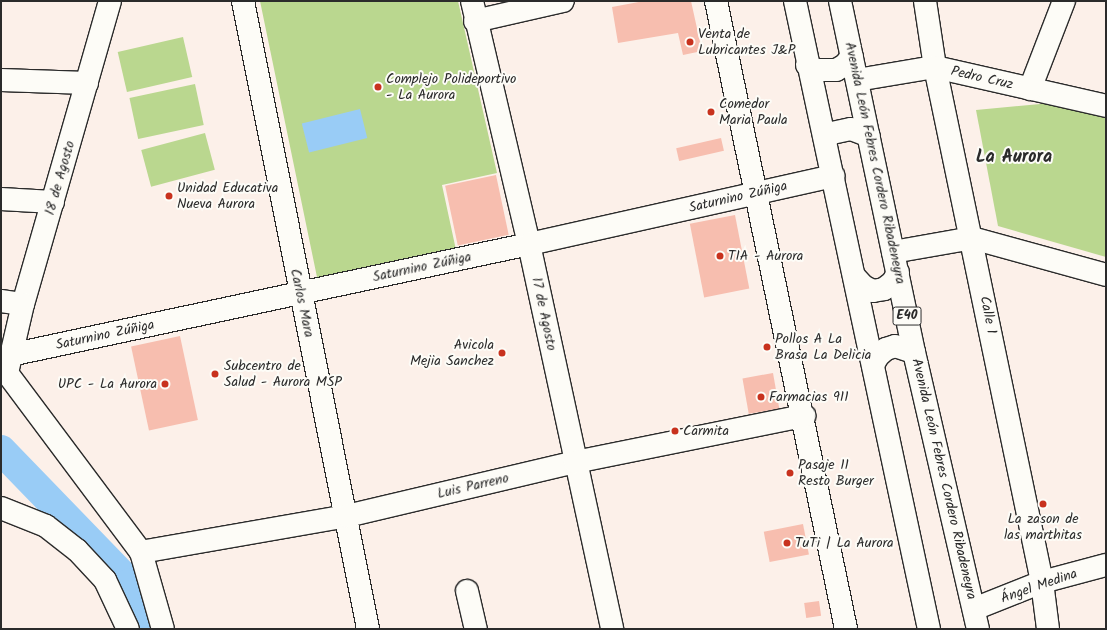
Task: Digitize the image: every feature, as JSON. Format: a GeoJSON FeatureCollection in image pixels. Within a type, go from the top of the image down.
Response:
{"type":"FeatureCollection","features":[{"type":"Feature","properties":{"kind":"main road","name":"18 de Agosto"},"geometry":{"type":"LineString","coordinates":[[6,369],[23,304],[54,202],[110,1]]}},
{"type":"Feature","properties":{"kind":"main road","name":"Carlos Mara"},"geometry":{"type":"LineString","coordinates":[[243,1],[300,293],[347,516],[368,629]]}},
{"type":"Feature","properties":{"kind":"main road"},"geometry":{"type":"LineString","coordinates":[[474,11],[563,1]]}},
{"type":"Feature","properties":{"kind":"main road"},"geometry":{"type":"LineString","coordinates":[[716,1],[804,416],[846,629]]}},
{"type":"Feature","properties":{"kind":"main road"},"geometry":{"type":"LineString","coordinates":[[795,1],[807,65],[825,139],[855,277],[929,629]]}},
{"type":"Feature","properties":{"kind":"main road","name":"Avenida León Febres Cordero Ribadeneyra"},"geometry":{"type":"LineString","coordinates":[[840,1],[914,352],[976,619]]}},
{"type":"Feature","properties":{"kind":"main road","name":"Calle 1"},"geometry":{"type":"LineString","coordinates":[[925,1],[935,67],[972,238],[1042,582],[1048,629]]}},
{"type":"Feature","properties":{"kind":"main road"},"geometry":{"type":"LineString","coordinates":[[1030,89],[1064,1]]}},
{"type":"Feature","properties":{"kind":"main road","name":"17 de Agosto"},"geometry":{"type":"LineString","coordinates":[[474,11],[530,244],[575,462],[612,629]]}},
{"type":"Feature","properties":{"kind":"main road"},"geometry":{"type":"LineString","coordinates":[[807,65],[816,70],[836,70],[845,65],[852,56]]}},
{"type":"Feature","properties":{"kind":"main road","name":"Pedro Cruz"},"geometry":{"type":"LineString","coordinates":[[857,80],[935,67],[1106,106]]}},
{"type":"Feature","properties":{"kind":"main road"},"geometry":{"type":"LineString","coordinates":[[1,80],[87,83]]}},
{"type":"Feature","properties":{"kind":"main road"},"geometry":{"type":"LineString","coordinates":[[825,139],[832,133],[851,129],[869,136]]}},
{"type":"Feature","properties":{"kind":"main road","name":"Saturnino Zúñiga"},"geometry":{"type":"LineString","coordinates":[[6,369],[300,293],[530,244],[833,176]]}},
{"type":"Feature","properties":{"kind":"main road"},"geometry":{"type":"LineString","coordinates":[[1,199],[54,202]]}},
{"type":"Feature","properties":{"kind":"main road"},"geometry":{"type":"LineString","coordinates":[[855,277],[862,286],[873,291],[884,289],[893,282],[895,262],[972,238],[1106,275]]}},
{"type":"Feature","properties":{"kind":"main road"},"geometry":{"type":"LineString","coordinates":[[1,301],[23,304]]}},
{"type":"Feature","properties":{"kind":"main road"},"geometry":{"type":"LineString","coordinates":[[873,365],[878,356],[886,349],[900,347],[914,352]]}},
{"type":"Feature","properties":{"kind":"main road"},"geometry":{"type":"LineString","coordinates":[[6,369],[141,552],[163,629]]}},
{"type":"Feature","properties":{"kind":"main road","name":"Luis Parreno"},"geometry":{"type":"LineString","coordinates":[[141,552],[347,516],[575,462],[804,416]]}},
{"type":"Feature","properties":{"kind":"main road"},"geometry":{"type":"LineString","coordinates":[[1,508],[46,526],[77,550],[105,580],[128,629]]}},
{"type":"Feature","properties":{"kind":"main road","name":"Ángel Medina"},"geometry":{"type":"LineString","coordinates":[[976,619],[1042,582],[1106,565]]}},
{"type":"Feature","properties":{"kind":"main road"},"geometry":{"type":"LineString","coordinates":[[467,591],[476,629]]}},
{"type":"Feature","properties":{"kind":"green space","name":"Complejo Polideportivo - La Aurora"},"geometry":{"type":"Polygon","coordinates":[[[260,1],[458,1],[497,173],[442,185],[456,250],[318,282],[260,1]]]}},
{"type":"Feature","properties":{"kind":"green space"},"geometry":{"type":"Polygon","coordinates":[[[183,37],[192,77],[127,92],[118,52],[183,37]]]}},
{"type":"Feature","properties":{"kind":"green space"},"geometry":{"type":"Polygon","coordinates":[[[195,84],[204,125],[138,139],[129,98],[195,84]]]}},
{"type":"Feature","properties":{"kind":"green space"},"geometry":{"type":"Polygon","coordinates":[[[1051,103],[1106,118],[1106,257],[998,226],[976,110],[1051,103]]]}},
{"type":"Feature","properties":{"kind":"green space"},"geometry":{"type":"Polygon","coordinates":[[[205,133],[215,170],[151,187],[141,150],[205,133]]]}},
{"type":"Feature","properties":{"kind":"water"},"geometry":{"type":"Polygon","coordinates":[[[360,109],[367,138],[309,153],[302,124],[360,109]]]}},
{"type":"Feature","properties":{"kind":"building"},"geometry":{"type":"Polygon","coordinates":[[[644,1],[691,1],[702,51],[683,55],[678,33],[618,43],[612,7],[644,1]]]}},
{"type":"Feature","properties":{"kind":"building"},"geometry":{"type":"Polygon","coordinates":[[[721,138],[724,151],[679,161],[676,148],[721,138]]]}},
{"type":"Feature","properties":{"kind":"building"},"geometry":{"type":"Polygon","coordinates":[[[496,175],[509,235],[458,245],[445,186],[496,175]]]}},
{"type":"Feature","properties":{"kind":"building","name":"TIA - Aurora"},"geometry":{"type":"Polygon","coordinates":[[[735,215],[749,289],[704,297],[690,224],[735,215]]]}},
{"type":"Feature","properties":{"kind":"building","name":"UPC - La Aurora"},"geometry":{"type":"Polygon","coordinates":[[[180,336],[198,420],[149,431],[131,346],[180,336]]]}},
{"type":"Feature","properties":{"kind":"building","name":"Farmacias 911"},"geometry":{"type":"Polygon","coordinates":[[[773,373],[779,408],[749,414],[742,378],[773,373]]]}},
{"type":"Feature","properties":{"kind":"building","name":"TuTi | La Aurora"},"geometry":{"type":"Polygon","coordinates":[[[803,524],[809,554],[770,562],[764,532],[803,524]]]}},
{"type":"Feature","properties":{"kind":"building"},"geometry":{"type":"Polygon","coordinates":[[[819,601],[821,616],[806,618],[804,603],[819,601]]]}},
{"type":"Feature","properties":{"kind":"waterway"},"geometry":{"type":"LineString","coordinates":[[1,450],[130,583],[150,629]]}},
{"type":"Feature","properties":{"kind":"place","name":"Venta de Lubricantes J&P"},"geometry":{"type":"Point","coordinates":[690,42]}},
{"type":"Feature","properties":{"kind":"place","name":"Complejo Polideportivo - La Aurora"},"geometry":{"type":"Point","coordinates":[378,87]}},
{"type":"Feature","properties":{"kind":"place","name":"Comedor Maria Paula"},"geometry":{"type":"Point","coordinates":[711,112]}},
{"type":"Feature","properties":{"kind":"place","name":"Unidad Educativa Nueva Aurora"},"geometry":{"type":"Point","coordinates":[169,196]}},
{"type":"Feature","properties":{"kind":"place","name":"TIA - Aurora"},"geometry":{"type":"Point","coordinates":[720,256]}},
{"type":"Feature","properties":{"kind":"place","name":"Pollos A La Brasa La Delicia"},"geometry":{"type":"Point","coordinates":[767,347]}},
{"type":"Feature","properties":{"kind":"place","name":"Avicola Mejia Sanchez"},"geometry":{"type":"Point","coordinates":[502,353]}},
{"type":"Feature","properties":{"kind":"place","name":"Subcentro de Salud - Aurora MSP"},"geometry":{"type":"Point","coordinates":[215,374]}},
{"type":"Feature","properties":{"kind":"place","name":"UPC - La Aurora"},"geometry":{"type":"Point","coordinates":[165,384]}},
{"type":"Feature","properties":{"kind":"place","name":"Farmacias 911"},"geometry":{"type":"Point","coordinates":[761,397]}},
{"type":"Feature","properties":{"kind":"place","name":"Carmita"},"geometry":{"type":"Point","coordinates":[675,431]}},
{"type":"Feature","properties":{"kind":"place","name":"Pasaje 11 Resto Burger"},"geometry":{"type":"Point","coordinates":[790,473]}},
{"type":"Feature","properties":{"kind":"place","name":"La zason de las marthitas"},"geometry":{"type":"Point","coordinates":[1043,504]}},
{"type":"Feature","properties":{"kind":"place","name":"TuTi | La Aurora"},"geometry":{"type":"Point","coordinates":[787,543]}},
{"type":"Feature","properties":{"kind":"district","name":"La Aurora"},"geometry":{"type":"Point","coordinates":[1014,158]}}]}
